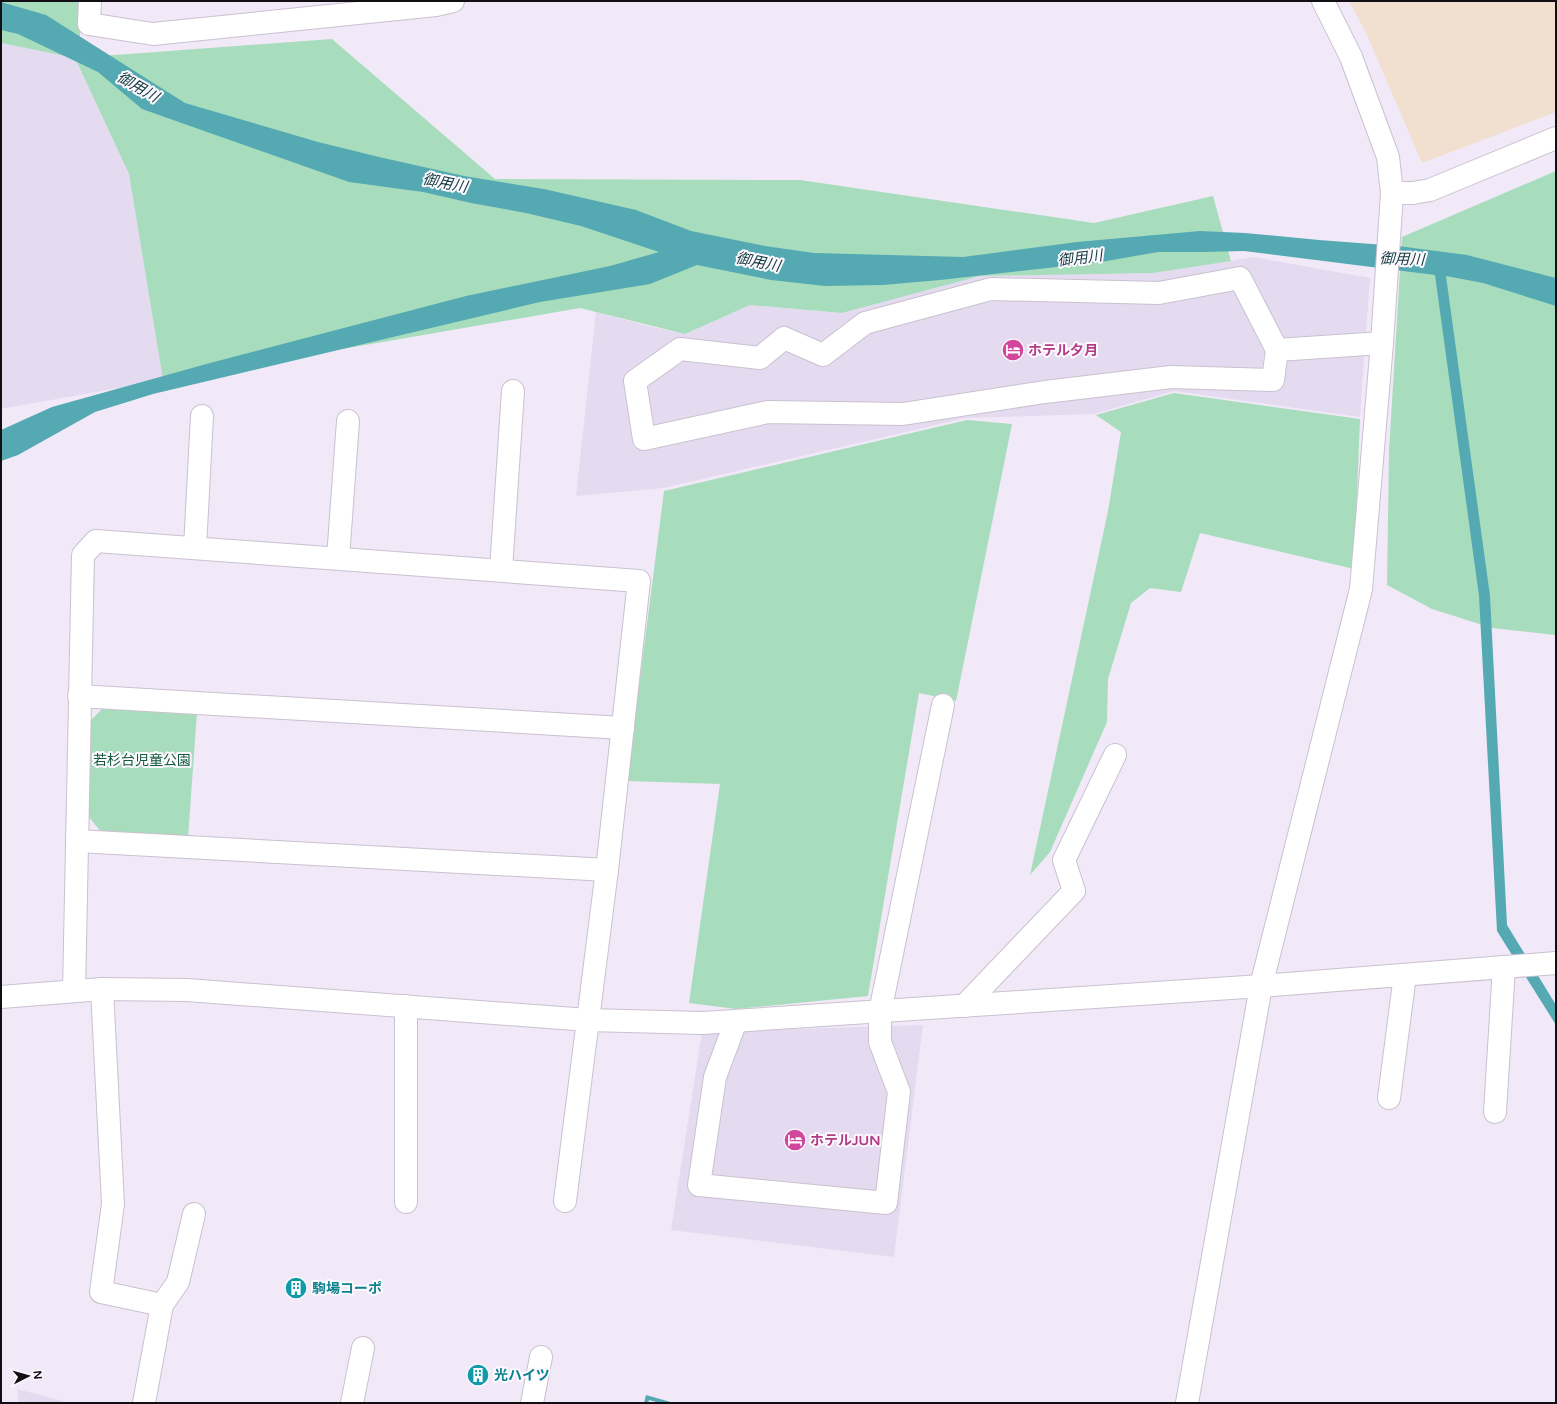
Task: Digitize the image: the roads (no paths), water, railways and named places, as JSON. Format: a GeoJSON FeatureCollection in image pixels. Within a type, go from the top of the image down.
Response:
{"type":"FeatureCollection","features":[{"type":"Feature","properties":{"kind":"street"},"geometry":{"type":"LineString","coordinates":[[90,1],[89,24],[153,34],[436,5],[453,1]]}},
{"type":"Feature","properties":{"kind":"street"},"geometry":{"type":"LineString","coordinates":[[1187,1403],[1261,986],[1361,589],[1382,343],[1392,193],[1388,157],[1351,58],[1323,1]]}},
{"type":"Feature","properties":{"kind":"street"},"geometry":{"type":"LineString","coordinates":[[1392,193],[1413,193],[1430,190],[1556,138]]}},
{"type":"Feature","properties":{"kind":"street"},"geometry":{"type":"LineString","coordinates":[[1240,278],[1277,350],[1273,380],[1172,377],[1045,392],[903,414],[768,412],[644,439],[635,381],[680,349],[760,358],[784,338],[823,355],[865,322],[991,289],[1159,293],[1240,278]]}},
{"type":"Feature","properties":{"kind":"street"},"geometry":{"type":"LineString","coordinates":[[1277,350],[1382,343]]}},
{"type":"Feature","properties":{"kind":"street"},"geometry":{"type":"LineString","coordinates":[[501,570],[513,391]]}},
{"type":"Feature","properties":{"kind":"street"},"geometry":{"type":"LineString","coordinates":[[195,548],[202,416]]}},
{"type":"Feature","properties":{"kind":"street"},"geometry":{"type":"LineString","coordinates":[[338,558],[348,421]]}},
{"type":"Feature","properties":{"kind":"street"},"geometry":{"type":"LineString","coordinates":[[74,992],[83,555],[96,541],[639,581],[607,870],[566,1201]]}},
{"type":"Feature","properties":{"kind":"street"},"geometry":{"type":"LineString","coordinates":[[79,696],[623,728]]}},
{"type":"Feature","properties":{"kind":"street"},"geometry":{"type":"LineString","coordinates":[[736,1021],[715,1077],[699,1185],[886,1203],[899,1092],[880,1042],[880,1012],[943,705]]}},
{"type":"Feature","properties":{"kind":"street"},"geometry":{"type":"LineString","coordinates":[[964,1006],[1074,891],[1064,860],[1115,755]]}},
{"type":"Feature","properties":{"kind":"street"},"geometry":{"type":"LineString","coordinates":[[77,841],[607,870]]}},
{"type":"Feature","properties":{"kind":"street"},"geometry":{"type":"LineString","coordinates":[[1,997],[102,989],[187,990],[588,1020],[703,1023],[1261,986],[1556,963]]}},
{"type":"Feature","properties":{"kind":"street"},"geometry":{"type":"LineString","coordinates":[[1495,1112],[1504,967]]}},
{"type":"Feature","properties":{"kind":"street"},"geometry":{"type":"LineString","coordinates":[[1389,1098],[1405,975]]}},
{"type":"Feature","properties":{"kind":"street"},"geometry":{"type":"LineString","coordinates":[[102,989],[113,1204],[101,1292],[162,1305]]}},
{"type":"Feature","properties":{"kind":"street"},"geometry":{"type":"LineString","coordinates":[[406,1006],[406,1202]]}},
{"type":"Feature","properties":{"kind":"street"},"geometry":{"type":"LineString","coordinates":[[144,1403],[162,1305],[178,1282],[194,1214]]}},
{"type":"Feature","properties":{"kind":"street"},"geometry":{"type":"LineString","coordinates":[[352,1403],[363,1348]]}},
{"type":"Feature","properties":{"kind":"street"},"geometry":{"type":"LineString","coordinates":[[532,1403],[541,1357]]}},
{"type":"Feature","properties":{"kind":"water","name":"御用川"},"geometry":{"type":"Polygon","coordinates":[[[1,2],[46,15],[185,103],[318,142],[464,176],[544,189],[636,210],[691,231],[765,246],[814,253],[963,257],[1077,242],[1200,231],[1245,233],[1398,246],[1467,255],[1556,278],[1556,306],[1483,283],[1446,276],[1490,596],[1507,925],[1556,1005],[1556,1025],[1497,931],[1479,596],[1435,275],[1244,251],[1158,252],[1101,262],[883,285],[825,286],[771,280],[697,265],[650,284],[540,302],[153,394],[95,412],[18,455],[1,461],[1,430],[52,407],[210,363],[466,296],[610,266],[659,252],[581,226],[526,213],[423,192],[349,182],[142,109],[98,72],[18,34],[1,30],[1,2]]]}},
{"type":"Feature","properties":{"kind":"water"},"geometry":{"type":"Polygon","coordinates":[[[646,1395],[674,1403],[660,1403],[649,1400],[648,1403],[644,1403],[646,1395]]]}},
{"type":"Feature","properties":{"kind":"place","name":"ホテル夕月"},"geometry":{"type":"Point","coordinates":[1013,350]}},
{"type":"Feature","properties":{"kind":"place","name":"ホテルJUN"},"geometry":{"type":"Point","coordinates":[795,1140]}},
{"type":"Feature","properties":{"kind":"place","name":"駒場コーポ"},"geometry":{"type":"Point","coordinates":[296,1288]}},
{"type":"Feature","properties":{"kind":"place","name":"光ハイツ"},"geometry":{"type":"Point","coordinates":[478,1375]}},
{"type":"Feature","properties":{"kind":"park label","name":"若杉台児童公園"},"geometry":{"type":"Point","coordinates":[142,760]}}]}
